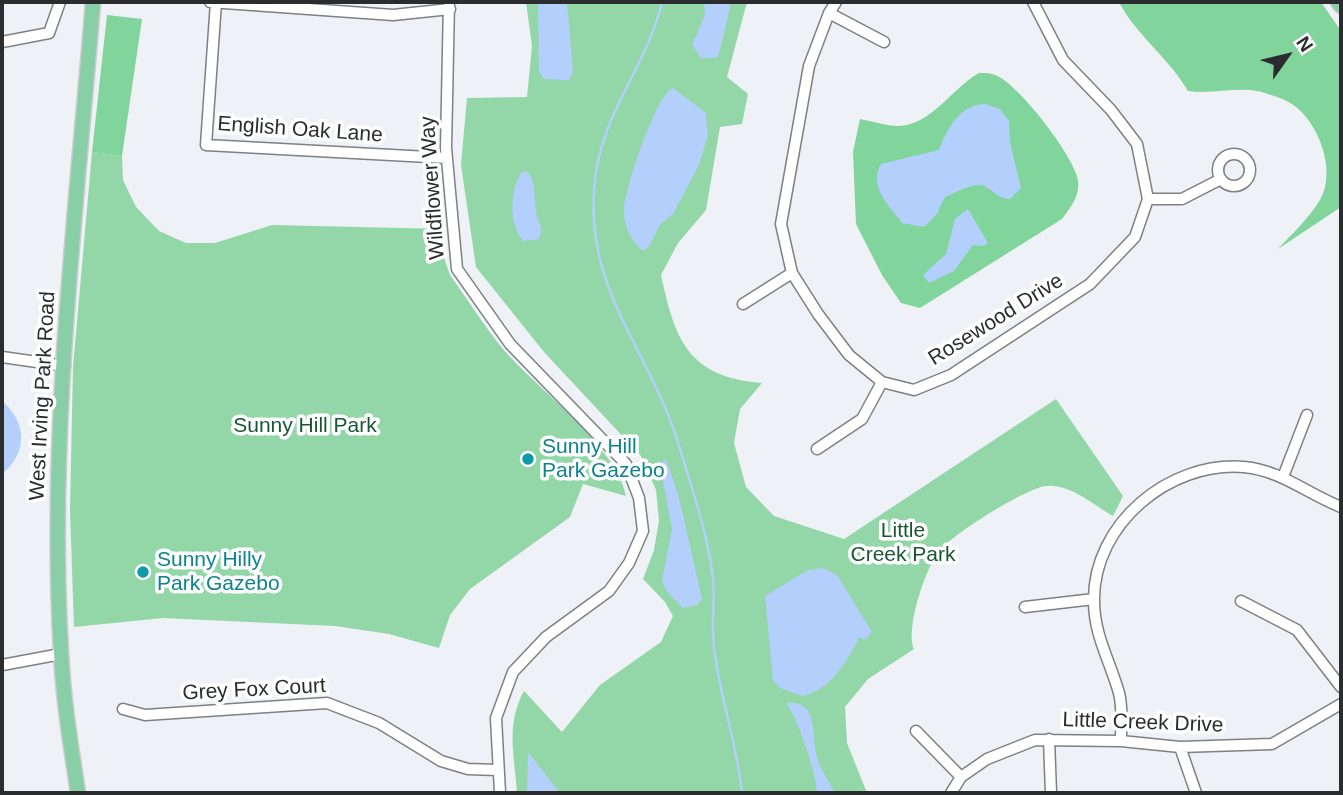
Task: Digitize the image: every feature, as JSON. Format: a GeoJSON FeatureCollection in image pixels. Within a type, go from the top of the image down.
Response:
{"type":"FeatureCollection","features":[{"type":"Feature","properties":{"kind":"main road","name":"West Irving Park Road"},"geometry":{"type":"LineString","coordinates":[[78,793],[61,654],[57,514],[65,366],[93,2]]}},
{"type":"Feature","properties":{"kind":"main road"},"geometry":{"type":"LineString","coordinates":[[1338,2],[1341,6]]}},
{"type":"Feature","properties":{"kind":"street"},"geometry":{"type":"LineString","coordinates":[[2,42],[48,33],[60,2]]}},
{"type":"Feature","properties":{"kind":"street"},"geometry":{"type":"LineString","coordinates":[[210,2],[393,15],[449,5]]}},
{"type":"Feature","properties":{"kind":"street","name":"English Oak Lane"},"geometry":{"type":"LineString","coordinates":[[216,2],[206,145],[446,158]]}},
{"type":"Feature","properties":{"kind":"street","name":"Rosewood Drive"},"geometry":{"type":"LineString","coordinates":[[836,2],[829,13],[809,66],[781,224],[792,273],[849,355],[883,382],[914,390],[951,375],[1090,284],[1135,237],[1147,199],[1137,144],[1111,110],[1063,60],[1034,2]]}},
{"type":"Feature","properties":{"kind":"street","name":"Wildflower Way"},"geometry":{"type":"LineString","coordinates":[[449,5],[446,158],[457,269],[510,344],[626,464],[639,498],[643,531],[629,563],[609,591],[547,637],[513,672],[496,718],[500,793]]}},
{"type":"Feature","properties":{"kind":"street"},"geometry":{"type":"LineString","coordinates":[[829,13],[884,42]]}},
{"type":"Feature","properties":{"kind":"street"},"geometry":{"type":"LineString","coordinates":[[1147,199],[1182,199],[1221,179]]}},
{"type":"Feature","properties":{"kind":"street"},"geometry":{"type":"LineString","coordinates":[[743,304],[792,273]]}},
{"type":"Feature","properties":{"kind":"street"},"geometry":{"type":"LineString","coordinates":[[2,357],[65,366]]}},
{"type":"Feature","properties":{"kind":"street"},"geometry":{"type":"LineString","coordinates":[[817,449],[862,419],[883,382]]}},
{"type":"Feature","properties":{"kind":"street"},"geometry":{"type":"LineString","coordinates":[[1283,477],[1307,415]]}},
{"type":"Feature","properties":{"kind":"street"},"geometry":{"type":"LineString","coordinates":[[1121,741],[1119,694],[1097,636],[1094,599],[1106,547],[1132,510],[1159,488],[1187,475],[1228,467],[1244,467],[1283,477],[1341,507]]}},
{"type":"Feature","properties":{"kind":"street"},"geometry":{"type":"LineString","coordinates":[[1025,607],[1094,599]]}},
{"type":"Feature","properties":{"kind":"street"},"geometry":{"type":"LineString","coordinates":[[1241,601],[1297,630],[1341,687]]}},
{"type":"Feature","properties":{"kind":"street"},"geometry":{"type":"LineString","coordinates":[[2,665],[61,654]]}},
{"type":"Feature","properties":{"kind":"street","name":"Grey Fox Court"},"geometry":{"type":"LineString","coordinates":[[123,709],[145,715],[327,703],[379,723],[441,761],[468,769],[497,770]]}},
{"type":"Feature","properties":{"kind":"street","name":"Little Creek Drive"},"geometry":{"type":"LineString","coordinates":[[951,793],[961,777],[1002,751],[1049,739],[1121,741],[1180,747],[1272,744],[1341,704]]}},
{"type":"Feature","properties":{"kind":"street"},"geometry":{"type":"LineString","coordinates":[[916,731],[961,777]]}},
{"type":"Feature","properties":{"kind":"street"},"geometry":{"type":"LineString","coordinates":[[1049,739],[1051,793]]}},
{"type":"Feature","properties":{"kind":"street"},"geometry":{"type":"LineString","coordinates":[[1180,747],[1196,793]]}},
{"type":"Feature","properties":{"kind":"green space","name":"Little Creek Park"},"geometry":{"type":"Polygon","coordinates":[[[526,2],[747,2],[727,77],[748,94],[742,124],[720,127],[706,210],[678,243],[661,275],[672,318],[689,351],[717,373],[762,383],[740,409],[734,443],[746,487],[774,516],[844,539],[1056,399],[1123,496],[1113,516],[1064,488],[1046,486],[1023,494],[991,512],[941,549],[929,569],[918,597],[912,627],[914,649],[868,679],[845,707],[847,743],[867,793],[517,793],[513,729],[518,704],[524,691],[562,732],[600,685],[661,642],[673,616],[665,602],[643,579],[654,550],[659,521],[656,490],[641,456],[544,352],[476,267],[461,165],[467,98],[527,97],[532,46],[526,2]]]}},
{"type":"Feature","properties":{"kind":"green space"},"geometry":{"type":"Polygon","coordinates":[[[1119,2],[1321,2],[1341,31],[1341,207],[1278,249],[1311,213],[1325,188],[1326,162],[1310,123],[1292,104],[1262,92],[1188,91],[1172,68],[1134,25],[1119,2]]]}},
{"type":"Feature","properties":{"kind":"green space"},"geometry":{"type":"Polygon","coordinates":[[[107,15],[142,19],[122,156],[92,152],[107,15]]]}},
{"type":"Feature","properties":{"kind":"green space"},"geometry":{"type":"Polygon","coordinates":[[[979,73],[993,74],[1005,81],[1044,122],[1074,169],[1078,180],[1076,196],[1062,219],[920,308],[901,303],[882,275],[856,224],[853,152],[860,119],[893,126],[910,124],[931,113],[979,73]]]}},
{"type":"Feature","properties":{"kind":"green space","name":"Sunny Hill Park"},"geometry":{"type":"Polygon","coordinates":[[[92,152],[122,156],[123,180],[136,207],[159,231],[186,243],[215,243],[272,225],[443,229],[445,261],[450,275],[503,349],[574,419],[608,458],[620,477],[626,496],[583,484],[570,517],[470,589],[450,615],[439,648],[389,634],[335,626],[163,618],[74,627],[70,510],[73,367],[92,152]]]}},
{"type":"Feature","properties":{"kind":"water"},"geometry":{"type":"Polygon","coordinates":[[[538,2],[567,2],[573,72],[569,80],[544,79],[539,72],[538,2]]]}},
{"type":"Feature","properties":{"kind":"water"},"geometry":{"type":"Polygon","coordinates":[[[704,2],[731,2],[717,58],[701,58],[692,45],[705,15],[704,2]]]}},
{"type":"Feature","properties":{"kind":"water"},"geometry":{"type":"Polygon","coordinates":[[[673,88],[706,113],[708,135],[699,165],[673,214],[660,225],[648,248],[643,251],[634,242],[626,226],[626,197],[650,124],[658,107],[673,88]]]}},
{"type":"Feature","properties":{"kind":"water"},"geometry":{"type":"Polygon","coordinates":[[[985,104],[1000,109],[1009,121],[1010,142],[1021,188],[1010,199],[999,196],[984,186],[970,186],[945,197],[936,215],[924,227],[902,223],[879,188],[877,180],[881,164],[939,150],[950,126],[962,113],[968,108],[985,104]]]}},
{"type":"Feature","properties":{"kind":"water"},"geometry":{"type":"Polygon","coordinates":[[[522,172],[527,172],[533,183],[536,213],[542,228],[539,239],[523,241],[515,225],[513,196],[522,172]]]}},
{"type":"Feature","properties":{"kind":"water"},"geometry":{"type":"Polygon","coordinates":[[[968,209],[988,243],[984,246],[973,245],[954,271],[929,283],[923,275],[946,254],[955,219],[968,209]]]}},
{"type":"Feature","properties":{"kind":"water"},"geometry":{"type":"Polygon","coordinates":[[[2,401],[16,418],[21,437],[16,457],[2,474],[2,401]]]}},
{"type":"Feature","properties":{"kind":"water"},"geometry":{"type":"Polygon","coordinates":[[[666,459],[679,497],[702,599],[698,605],[683,608],[667,592],[662,581],[672,529],[660,464],[666,459]]]}},
{"type":"Feature","properties":{"kind":"water"},"geometry":{"type":"Polygon","coordinates":[[[823,568],[837,575],[872,632],[865,640],[859,637],[850,655],[830,681],[803,696],[780,688],[773,680],[765,596],[808,570],[823,568]]]}},
{"type":"Feature","properties":{"kind":"water"},"geometry":{"type":"Polygon","coordinates":[[[786,703],[797,703],[809,712],[817,758],[835,793],[817,793],[806,746],[786,703]]]}},
{"type":"Feature","properties":{"kind":"water"},"geometry":{"type":"Polygon","coordinates":[[[528,752],[560,793],[527,793],[528,752]]]}},
{"type":"Feature","properties":{"kind":"waterway"},"geometry":{"type":"LineString","coordinates":[[662,2],[655,26],[604,138],[594,189],[594,222],[598,252],[606,279],[670,419],[703,525],[713,579],[714,648],[742,793]]}},
{"type":"Feature","properties":{"kind":"place","name":"Sunny Hill Park Gazebo"},"geometry":{"type":"Point","coordinates":[528,459]}},
{"type":"Feature","properties":{"kind":"place","name":"Sunny Hilly Park Gazebo"},"geometry":{"type":"Point","coordinates":[143,572]}}]}
